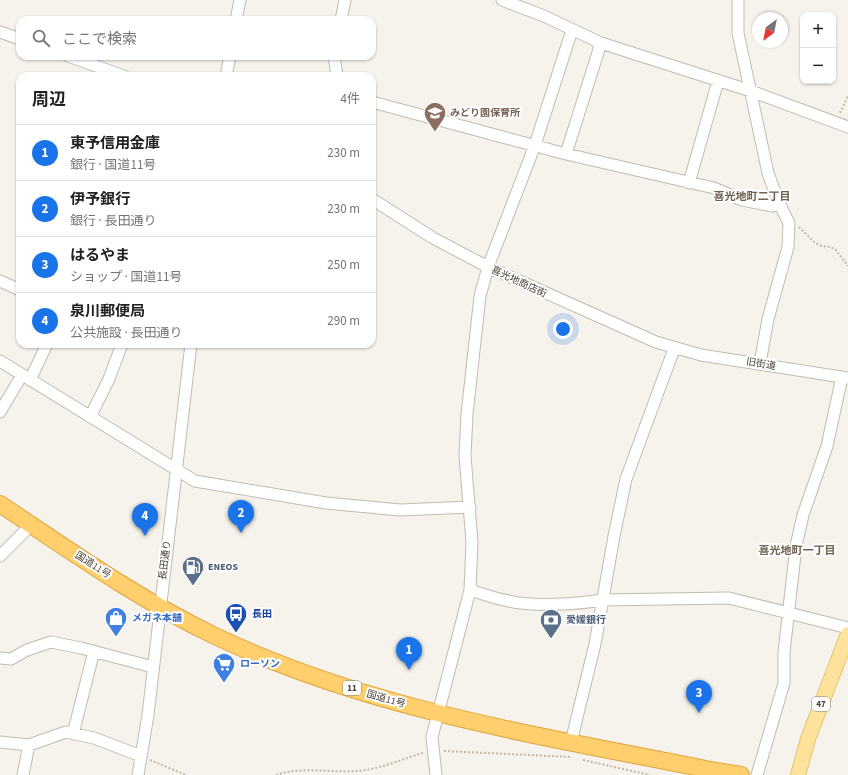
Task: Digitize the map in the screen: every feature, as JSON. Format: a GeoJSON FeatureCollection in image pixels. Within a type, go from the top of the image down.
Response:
{"type":"FeatureCollection","features":[{"type":"Feature","properties":{"kind":"highway","name":"国道11号"},"geometry":{"type":"LineString","coordinates":[[0,504],[159,608],[215,636],[294,669],[362,692],[572,749],[710,773],[734,774]]}},
{"type":"Feature","properties":{"kind":"main road","name":"47"},"geometry":{"type":"LineString","coordinates":[[798,775],[808,739],[848,634]]}},
{"type":"Feature","properties":{"kind":"street"},"geometry":{"type":"LineString","coordinates":[[237,16],[240,0]]}},
{"type":"Feature","properties":{"kind":"street"},"geometry":{"type":"LineString","coordinates":[[342,16],[345,0]]}},
{"type":"Feature","properties":{"kind":"street"},"geometry":{"type":"LineString","coordinates":[[502,0],[544,16],[601,43],[751,91],[848,127]]}},
{"type":"Feature","properties":{"kind":"street"},"geometry":{"type":"LineString","coordinates":[[738,0],[738,33],[768,173],[788,223],[788,247],[768,319],[760,363]]}},
{"type":"Feature","properties":{"kind":"street"},"geometry":{"type":"LineString","coordinates":[[436,775],[432,751],[432,737],[470,590],[472,542],[465,456],[467,414],[480,296],[488,267],[535,145],[572,30]]}},
{"type":"Feature","properties":{"kind":"street"},"geometry":{"type":"LineString","coordinates":[[0,32],[16,38]]}},
{"type":"Feature","properties":{"kind":"street"},"geometry":{"type":"LineString","coordinates":[[566,154],[601,43]]}},
{"type":"Feature","properties":{"kind":"street"},"geometry":{"type":"LineString","coordinates":[[79,60],[113,72]]}},
{"type":"Feature","properties":{"kind":"street"},"geometry":{"type":"LineString","coordinates":[[227,72],[229,60]]}},
{"type":"Feature","properties":{"kind":"street"},"geometry":{"type":"LineString","coordinates":[[335,60],[336,72]]}},
{"type":"Feature","properties":{"kind":"street"},"geometry":{"type":"LineString","coordinates":[[689,183],[718,81]]}},
{"type":"Feature","properties":{"kind":"street"},"geometry":{"type":"LineString","coordinates":[[376,103],[514,141],[714,188],[750,202],[772,206],[779,203]]}},
{"type":"Feature","properties":{"kind":"street","name":"喜光地商店街"},"geometry":{"type":"LineString","coordinates":[[376,202],[434,238],[488,267],[586,312],[674,349]]}},
{"type":"Feature","properties":{"kind":"street"},"geometry":{"type":"LineString","coordinates":[[0,281],[16,288]]}},
{"type":"Feature","properties":{"kind":"street"},"geometry":{"type":"LineString","coordinates":[[0,412],[26,378],[45,348]]}},
{"type":"Feature","properties":{"kind":"street"},"geometry":{"type":"LineString","coordinates":[[90,417],[109,379],[121,348]]}},
{"type":"Feature","properties":{"kind":"street","name":"長田通り"},"geometry":{"type":"LineString","coordinates":[[138,775],[148,715],[159,608],[177,470],[191,348]]}},
{"type":"Feature","properties":{"kind":"street"},"geometry":{"type":"LineString","coordinates":[[572,749],[595,644],[614,536],[626,479],[674,349]]}},
{"type":"Feature","properties":{"kind":"street","name":"旧街道"},"geometry":{"type":"LineString","coordinates":[[674,349],[701,355],[760,363],[845,378]]}},
{"type":"Feature","properties":{"kind":"street"},"geometry":{"type":"LineString","coordinates":[[0,361],[195,481],[326,503],[400,510],[470,507]]}},
{"type":"Feature","properties":{"kind":"street"},"geometry":{"type":"LineString","coordinates":[[757,775],[784,683],[784,652],[790,612],[796,546],[803,515],[827,446],[845,378]]}},
{"type":"Feature","properties":{"kind":"street"},"geometry":{"type":"LineString","coordinates":[[0,556],[31,525]]}},
{"type":"Feature","properties":{"kind":"street"},"geometry":{"type":"LineString","coordinates":[[470,590],[509,602],[541,603],[590,602],[603,600],[729,598],[790,612],[848,628]]}},
{"type":"Feature","properties":{"kind":"street"},"geometry":{"type":"LineString","coordinates":[[0,658],[11,659],[27,650],[51,642],[94,651],[153,667]]}},
{"type":"Feature","properties":{"kind":"street"},"geometry":{"type":"LineString","coordinates":[[73,734],[94,651]]}},
{"type":"Feature","properties":{"kind":"street"},"geometry":{"type":"LineString","coordinates":[[0,742],[28,745],[66,732],[94,738],[141,756]]}},
{"type":"Feature","properties":{"kind":"street"},"geometry":{"type":"LineString","coordinates":[[23,775],[28,745]]}},
{"type":"Feature","properties":{"kind":"path"},"geometry":{"type":"LineString","coordinates":[[836,123],[848,96]]}},
{"type":"Feature","properties":{"kind":"path"},"geometry":{"type":"LineString","coordinates":[[788,223],[794,224],[821,246],[830,246],[835,249],[848,266]]}},
{"type":"Feature","properties":{"kind":"path"},"geometry":{"type":"LineString","coordinates":[[276,775],[293,770],[333,771],[377,769],[398,760],[432,751],[572,749]]}},
{"type":"Feature","properties":{"kind":"path"},"geometry":{"type":"LineString","coordinates":[[141,756],[186,775]]}},
{"type":"Feature","properties":{"kind":"path"},"geometry":{"type":"LineString","coordinates":[[580,759],[650,775]]}},
{"type":"Feature","properties":{"kind":"place","name":"みどり園保育所"},"geometry":{"type":"Point","coordinates":[435,132]}},
{"type":"Feature","properties":{"kind":"place","name":"伊予銀行"},"geometry":{"type":"Point","coordinates":[241,533]}},
{"type":"Feature","properties":{"kind":"place","name":"泉川郵便局"},"geometry":{"type":"Point","coordinates":[145,536]}},
{"type":"Feature","properties":{"kind":"place","name":"ENEOS"},"geometry":{"type":"Point","coordinates":[193,586]}},
{"type":"Feature","properties":{"kind":"place","name":"長田"},"geometry":{"type":"Point","coordinates":[236,634]}},
{"type":"Feature","properties":{"kind":"place","name":"メガネ本舗"},"geometry":{"type":"Point","coordinates":[116,638]}},
{"type":"Feature","properties":{"kind":"place","name":"愛媛銀行"},"geometry":{"type":"Point","coordinates":[551,640]}},
{"type":"Feature","properties":{"kind":"place","name":"東予信用金庫"},"geometry":{"type":"Point","coordinates":[409,670]}},
{"type":"Feature","properties":{"kind":"place","name":"ローソン"},"geometry":{"type":"Point","coordinates":[224,684]}},
{"type":"Feature","properties":{"kind":"place","name":"はるやま"},"geometry":{"type":"Point","coordinates":[699,713]}},
{"type":"Feature","properties":{"kind":"district","name":"喜光地町二丁目"},"geometry":{"type":"Point","coordinates":[752,196]}},
{"type":"Feature","properties":{"kind":"district","name":"喜光地町一丁目"},"geometry":{"type":"Point","coordinates":[797,550]}}]}
